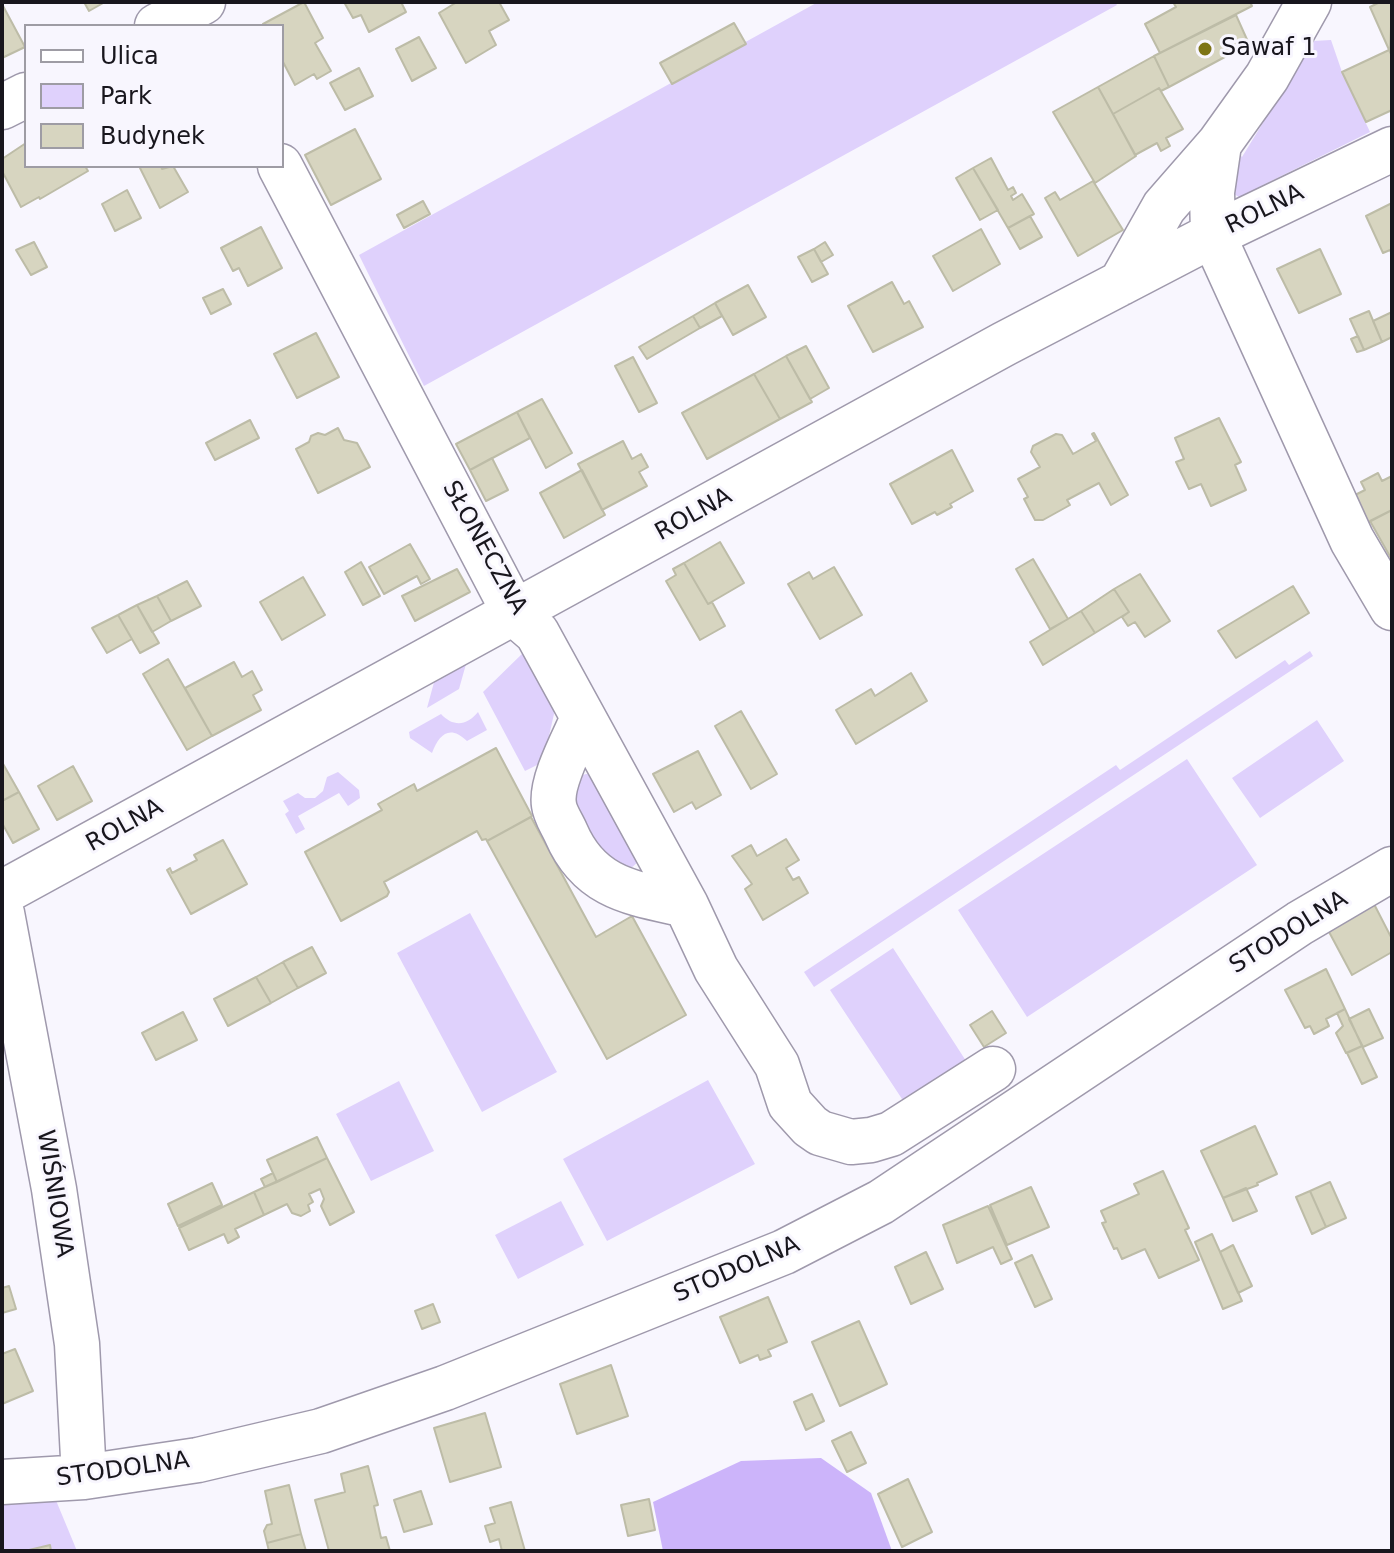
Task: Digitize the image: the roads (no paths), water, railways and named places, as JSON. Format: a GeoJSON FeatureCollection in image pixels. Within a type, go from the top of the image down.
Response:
{"type":"FeatureCollection","features":[{"type":"Feature","properties":{"kind":"street"},"geometry":{"type":"LineString","coordinates":[[1121,283],[1164,207],[1219,144],[1316,7]]}},
{"type":"Feature","properties":{"kind":"street"},"geometry":{"type":"LineString","coordinates":[[162,24],[200,9]]}},
{"type":"Feature","properties":{"kind":"street"},"geometry":{"type":"LineString","coordinates":[[2,107],[24,96]]}},
{"type":"Feature","properties":{"kind":"street"},"geometry":{"type":"LineString","coordinates":[[1219,144],[1212,192],[1213,235],[1352,540],[1392,608]]}},
{"type":"Feature","properties":{"kind":"street","name":"ROLNA"},"geometry":{"type":"LineString","coordinates":[[2,893],[990,352],[1213,235],[1392,149]]}},
{"type":"Feature","properties":{"kind":"street","name":"SŁONECZNA"},"geometry":{"type":"LineString","coordinates":[[281,168],[515,614],[537,633],[686,905],[716,969],[777,1065],[790,1104],[820,1133],[851,1142],[871,1140],[891,1134],[993,1069]]}},
{"type":"Feature","properties":{"kind":"street"},"geometry":{"type":"LineString","coordinates":[[583,718],[558,776],[553,804],[569,840],[598,878],[617,887],[686,905]]}},
{"type":"Feature","properties":{"kind":"street","name":"STODOLNA"},"geometry":{"type":"LineString","coordinates":[[2,1482],[84,1477],[198,1460],[321,1431],[445,1388],[784,1252],[881,1202],[1300,923],[1392,869]]}},
{"type":"Feature","properties":{"kind":"street","name":"WIŚNIOWA"},"geometry":{"type":"LineString","coordinates":[[2,913],[54,1189],[77,1344],[84,1477]]}},
{"type":"Feature","properties":{"kind":"place","name":"Sawaf 1"},"geometry":{"type":"Point","coordinates":[1205,49]}}]}
